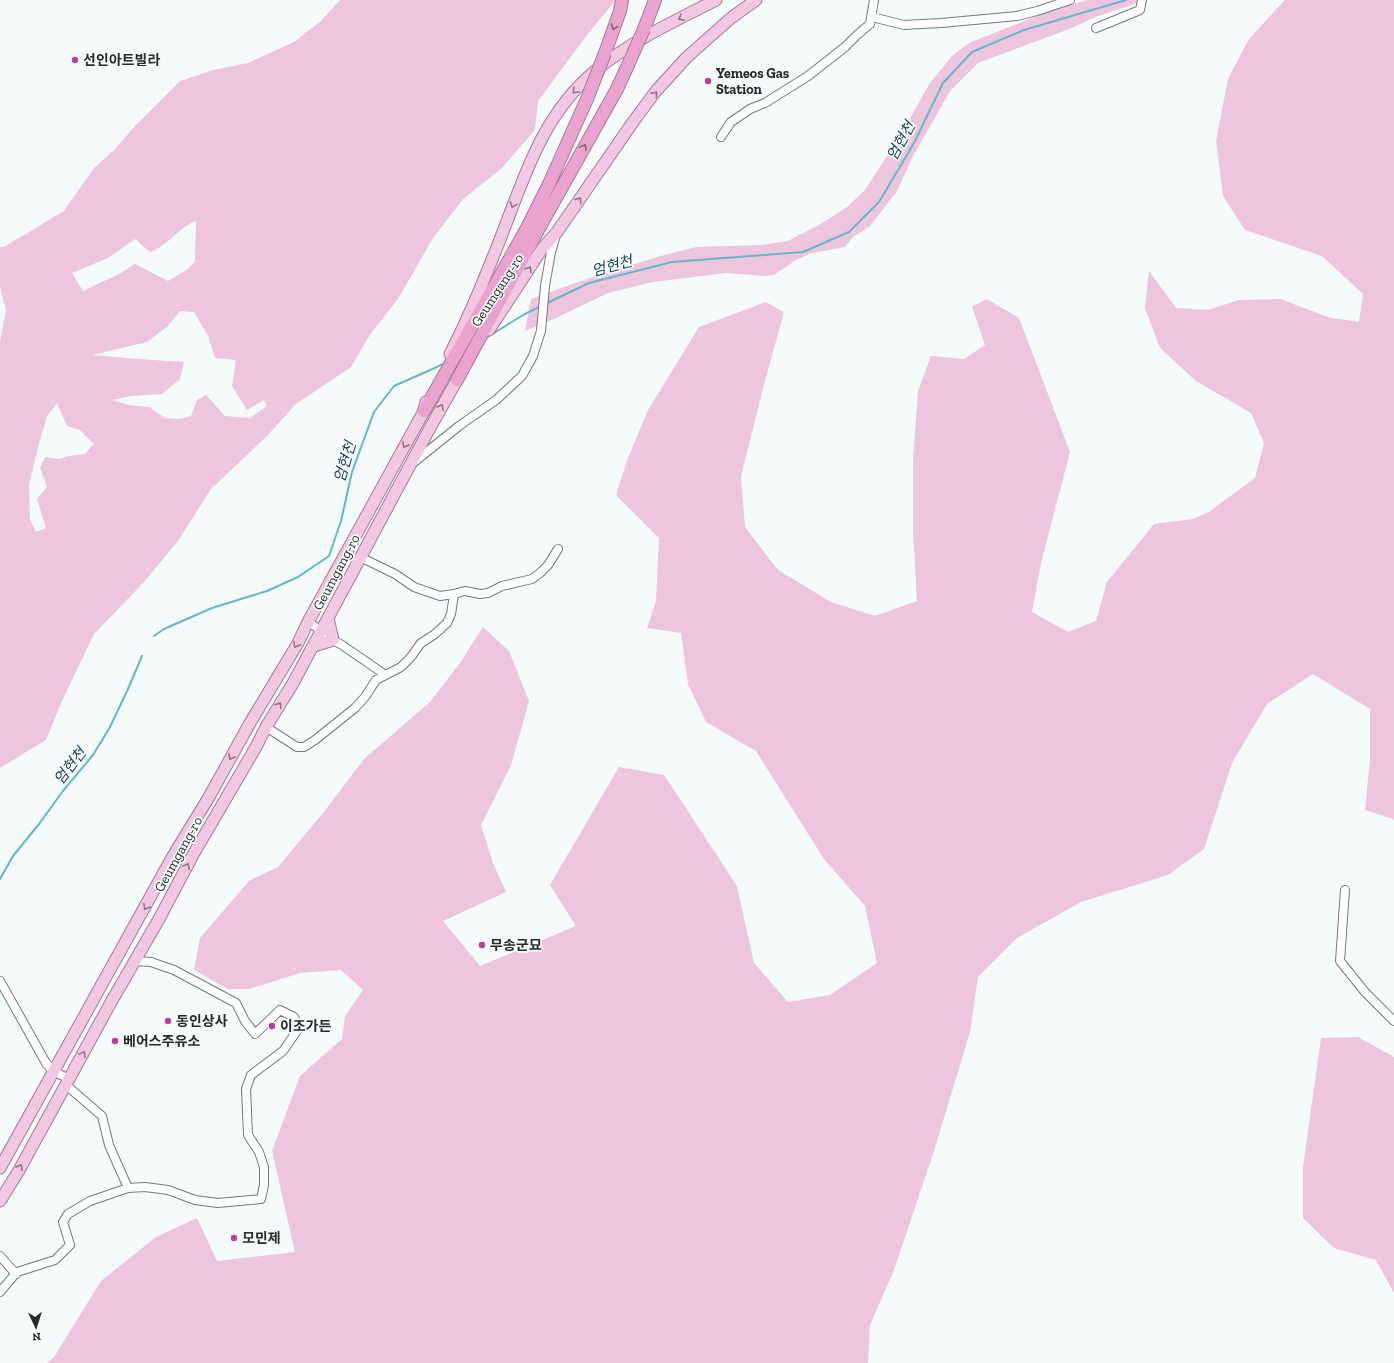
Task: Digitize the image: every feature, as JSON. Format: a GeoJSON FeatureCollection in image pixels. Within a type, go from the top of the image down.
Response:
{"type":"FeatureCollection","features":[{"type":"Feature","properties":{"kind":"highway"},"geometry":{"type":"LineString","coordinates":[[427,404],[470,322],[527,228],[549,184],[587,99],[620,11],[622,0]]}},
{"type":"Feature","properties":{"kind":"highway"},"geometry":{"type":"LineString","coordinates":[[457,380],[503,303],[617,89],[644,29],[655,0]]}},
{"type":"Feature","properties":{"kind":"main road"},"geometry":{"type":"LineString","coordinates":[[470,322],[527,168],[540,139],[556,115],[573,93],[595,71],[620,53],[652,33],[716,0]]}},
{"type":"Feature","properties":{"kind":"main road","name":"Geumgang-ro"},"geometry":{"type":"LineString","coordinates":[[503,303],[542,248],[557,232],[656,91],[687,57],[731,18],[756,0]]}},
{"type":"Feature","properties":{"kind":"main road","name":"Geumgang-ro"},"geometry":{"type":"LineString","coordinates":[[0,1201],[18,1172],[110,1004],[159,919],[194,853],[314,646],[360,557],[457,380]]}},
{"type":"Feature","properties":{"kind":"main road","name":"Geumgang-ro"},"geometry":{"type":"LineString","coordinates":[[0,1168],[173,856],[298,643],[427,404]]}},
{"type":"Feature","properties":{"kind":"main road"},"geometry":{"type":"LineString","coordinates":[[314,646],[333,640],[328,618]]}},
{"type":"Feature","properties":{"kind":"street"},"geometry":{"type":"LineString","coordinates":[[721,137],[731,122],[750,109],[765,102],[808,76],[845,47],[870,24],[874,0]]}},
{"type":"Feature","properties":{"kind":"street"},"geometry":{"type":"LineString","coordinates":[[872,17],[904,25],[941,23],[1017,16],[1070,0]]}},
{"type":"Feature","properties":{"kind":"street"},"geometry":{"type":"LineString","coordinates":[[1096,28],[1140,10],[1142,0]]}},
{"type":"Feature","properties":{"kind":"street"},"geometry":{"type":"LineString","coordinates":[[409,466],[459,426],[496,400],[522,376],[533,356],[541,331],[551,252],[557,232]]}},
{"type":"Feature","properties":{"kind":"street"},"geometry":{"type":"LineString","coordinates":[[360,557],[395,574],[414,587],[440,596],[465,591],[488,594],[502,586],[532,579],[540,574],[548,565],[558,549]]}},
{"type":"Feature","properties":{"kind":"street"},"geometry":{"type":"LineString","coordinates":[[266,727],[297,747],[304,747],[315,740],[355,708],[365,697],[376,680],[384,674],[401,667],[411,657],[421,643],[435,634],[447,623],[451,614],[454,594]]}},
{"type":"Feature","properties":{"kind":"street"},"geometry":{"type":"LineString","coordinates":[[308,622],[384,674]]}},
{"type":"Feature","properties":{"kind":"street"},"geometry":{"type":"LineString","coordinates":[[1345,890],[1340,961],[1366,992],[1394,1021]]}},
{"type":"Feature","properties":{"kind":"street"},"geometry":{"type":"LineString","coordinates":[[0,1292],[16,1274],[54,1260],[70,1245],[64,1222],[68,1214],[90,1201],[128,1188],[145,1187],[168,1190],[195,1200],[218,1203],[261,1198],[264,1186],[264,1167],[259,1152],[248,1135],[246,1089],[251,1075],[283,1051],[299,1028],[294,1017],[280,1010],[254,1034],[244,1021],[236,1003],[174,970],[151,962],[135,961]]}},
{"type":"Feature","properties":{"kind":"street"},"geometry":{"type":"LineString","coordinates":[[0,981],[46,1063],[53,1071],[68,1082],[102,1116],[109,1145],[128,1188]]}},
{"type":"Feature","properties":{"kind":"street"},"geometry":{"type":"LineString","coordinates":[[0,1256],[16,1274]]}},
{"type":"Feature","properties":{"kind":"shaded area"},"geometry":{"type":"Polygon","coordinates":[[[340,0],[616,0],[590,31],[538,101],[535,130],[501,169],[463,199],[433,238],[398,299],[371,333],[351,367],[296,404],[267,436],[211,489],[178,541],[144,582],[94,634],[61,703],[46,740],[0,768],[0,342],[6,310],[0,288],[0,247],[4,247],[64,211],[94,168],[114,150],[135,126],[180,81],[213,70],[248,63],[294,42],[321,21],[340,0]],[[196,221],[150,252],[135,239],[108,258],[72,273],[83,291],[121,273],[135,264],[168,281],[188,269],[195,261],[196,221]],[[180,311],[168,326],[147,342],[92,355],[184,362],[180,379],[162,394],[131,396],[112,400],[129,405],[149,407],[165,418],[180,419],[191,416],[197,400],[206,395],[225,416],[250,418],[267,406],[264,400],[247,410],[232,386],[236,360],[215,358],[208,336],[194,312],[180,311]],[[57,403],[47,416],[29,485],[30,520],[36,532],[46,528],[37,499],[47,487],[40,468],[45,457],[59,459],[85,454],[94,444],[80,430],[67,426],[57,403]]]}},
{"type":"Feature","properties":{"kind":"shaded area"},"geometry":{"type":"Polygon","coordinates":[[[1087,0],[1147,0],[1095,17],[1072,28],[978,63],[950,91],[912,158],[897,191],[870,226],[853,237],[845,247],[812,253],[796,260],[774,275],[765,276],[726,273],[653,282],[608,293],[525,331],[531,299],[581,281],[657,257],[696,247],[762,245],[788,241],[819,225],[847,207],[865,190],[898,139],[930,83],[953,55],[971,42],[1052,10],[1087,0]]]}},
{"type":"Feature","properties":{"kind":"shaded area"},"geometry":{"type":"Polygon","coordinates":[[[1285,0],[1394,0],[1394,821],[1393,819],[1365,810],[1370,759],[1370,709],[1313,674],[1267,704],[1232,763],[1204,849],[1168,875],[1081,902],[1017,938],[978,977],[970,1032],[933,1154],[894,1270],[870,1325],[868,1363],[47,1363],[54,1357],[101,1281],[156,1237],[197,1218],[217,1261],[295,1252],[272,1151],[300,1076],[342,1039],[345,1016],[363,990],[341,970],[300,973],[249,989],[228,989],[194,970],[200,938],[249,881],[278,867],[327,808],[364,759],[430,702],[460,663],[483,627],[509,651],[529,701],[511,765],[481,825],[493,863],[506,892],[443,921],[480,966],[576,926],[550,885],[619,767],[664,775],[737,886],[754,963],[788,1002],[830,995],[877,963],[865,906],[824,859],[756,751],[706,722],[688,684],[681,633],[647,628],[656,601],[659,538],[616,495],[628,458],[648,410],[699,327],[766,302],[784,312],[741,476],[745,527],[778,570],[831,602],[875,616],[917,601],[913,532],[913,460],[918,391],[931,356],[964,359],[985,345],[972,307],[987,299],[1019,318],[1070,452],[1041,563],[1032,612],[1068,632],[1096,621],[1107,582],[1154,524],[1193,519],[1209,512],[1255,478],[1264,443],[1251,413],[1196,381],[1160,348],[1145,308],[1149,271],[1176,308],[1208,310],[1239,300],[1280,299],[1331,318],[1359,322],[1363,294],[1322,256],[1245,230],[1223,196],[1216,141],[1228,79],[1249,39],[1285,0]]]}},
{"type":"Feature","properties":{"kind":"shaded area"},"geometry":{"type":"Polygon","coordinates":[[[1358,1037],[1394,1057],[1394,1293],[1376,1260],[1334,1248],[1303,1218],[1303,1167],[1321,1038],[1358,1037]]]}},
{"type":"Feature","properties":{"kind":"waterway","name":"엄현천"},"geometry":{"type":"LineString","coordinates":[[545,304],[589,283],[672,262],[803,252],[849,232],[879,202],[914,143],[943,83],[972,52],[1024,30],[1126,0]]}},
{"type":"Feature","properties":{"kind":"waterway","name":"엄현천"},"geometry":{"type":"LineString","coordinates":[[486,338],[523,315],[541,306]]}},
{"type":"Feature","properties":{"kind":"waterway","name":"엄현천"},"geometry":{"type":"LineString","coordinates":[[154,636],[164,629],[212,608],[267,591],[298,577],[329,556],[341,521],[352,472],[374,412],[394,386],[446,362]]}},
{"type":"Feature","properties":{"kind":"waterway","name":"엄현천"},"geometry":{"type":"LineString","coordinates":[[0,879],[13,856],[93,755],[110,727],[142,656]]}},
{"type":"Feature","properties":{"kind":"place","name":"선인아트빌라"},"geometry":{"type":"Point","coordinates":[75,60]}},
{"type":"Feature","properties":{"kind":"place","name":"Yemeos Gas Station"},"geometry":{"type":"Point","coordinates":[708,81]}},
{"type":"Feature","properties":{"kind":"place","name":"무송군묘"},"geometry":{"type":"Point","coordinates":[482,945]}},
{"type":"Feature","properties":{"kind":"place","name":"동인상사"},"geometry":{"type":"Point","coordinates":[168,1021]}},
{"type":"Feature","properties":{"kind":"place","name":"이조가든"},"geometry":{"type":"Point","coordinates":[272,1026]}},
{"type":"Feature","properties":{"kind":"place","name":"베어스주유소"},"geometry":{"type":"Point","coordinates":[115,1041]}},
{"type":"Feature","properties":{"kind":"place","name":"모민제"},"geometry":{"type":"Point","coordinates":[234,1238]}}]}
